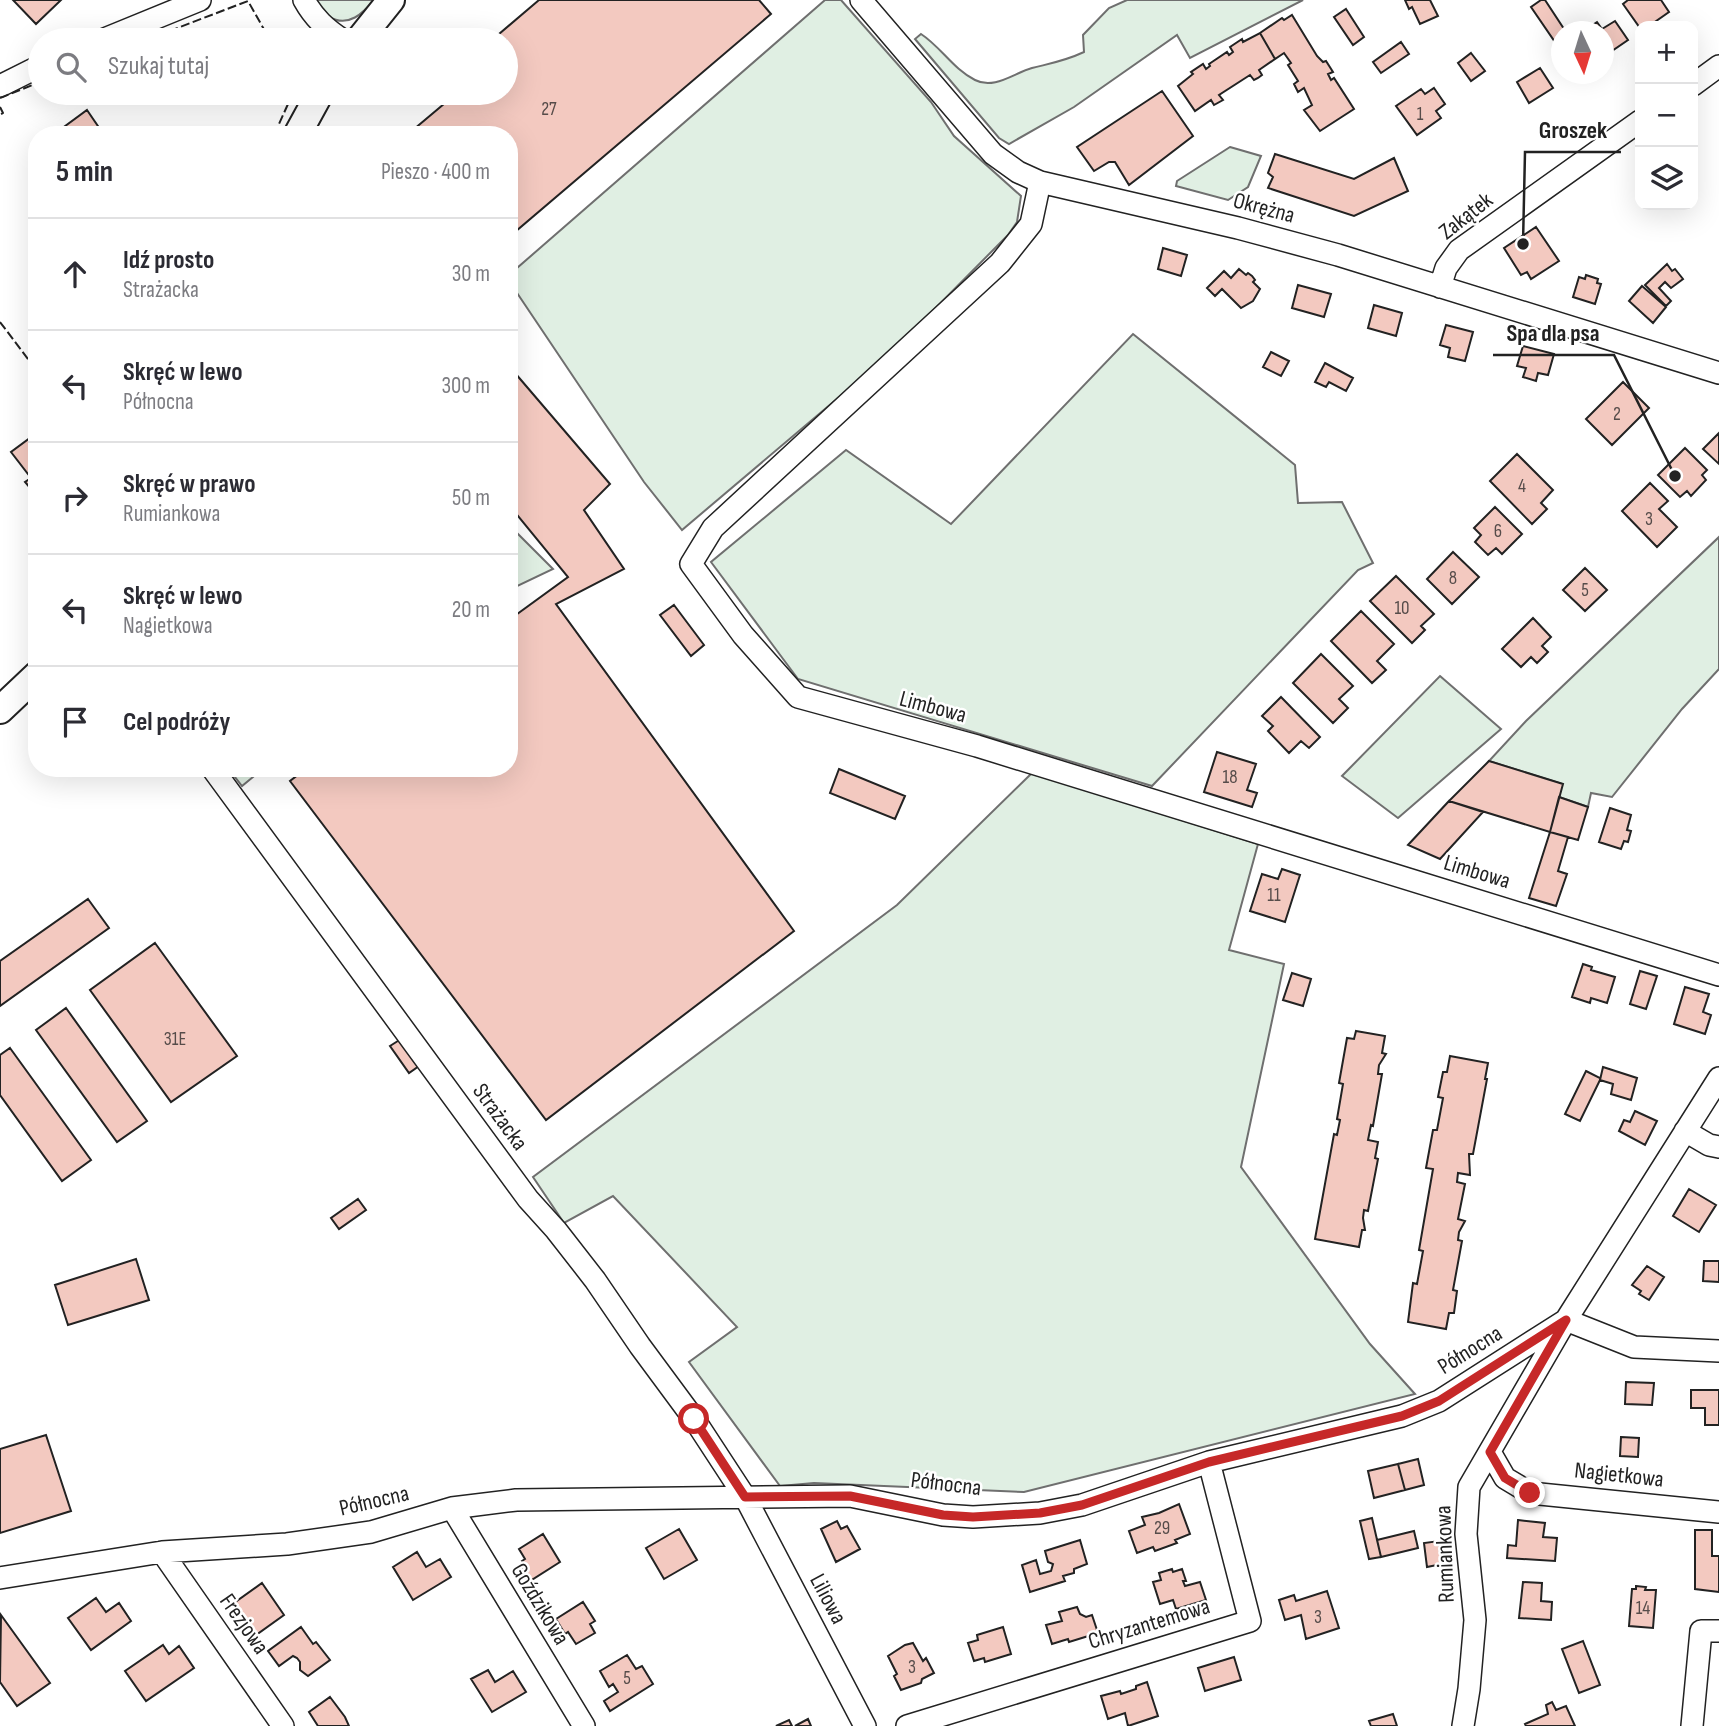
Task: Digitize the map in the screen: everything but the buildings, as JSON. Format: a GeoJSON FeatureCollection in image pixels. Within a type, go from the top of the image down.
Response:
{"type":"FeatureCollection","features":[{"type":"Feature","properties":{"kind":"main road"},"geometry":{"type":"LineString","coordinates":[[369,28],[391,0]]}},
{"type":"Feature","properties":{"kind":"main road"},"geometry":{"type":"LineString","coordinates":[[302,126],[313,105]]}},
{"type":"Feature","properties":{"kind":"main road"},"geometry":{"type":"LineString","coordinates":[[0,710],[28,684]]}},
{"type":"Feature","properties":{"kind":"street"},"geometry":{"type":"LineString","coordinates":[[131,28],[200,0]]}},
{"type":"Feature","properties":{"kind":"street"},"geometry":{"type":"LineString","coordinates":[[304,0],[325,28]]}},
{"type":"Feature","properties":{"kind":"street","name":"Okrężna"},"geometry":{"type":"LineString","coordinates":[[861,0],[993,154],[1018,172],[1040,182],[1238,228],[1338,255],[1719,373]]}},
{"type":"Feature","properties":{"kind":"street"},"geometry":{"type":"LineString","coordinates":[[1694,84],[1719,66]]}},
{"type":"Feature","properties":{"kind":"street"},"geometry":{"type":"LineString","coordinates":[[0,86],[28,72]]}},
{"type":"Feature","properties":{"kind":"street","name":"Zakątek"},"geometry":{"type":"LineString","coordinates":[[1440,287],[1446,268],[1460,250],[1635,125]]}},
{"type":"Feature","properties":{"kind":"street","name":"Limbowa"},"geometry":{"type":"LineString","coordinates":[[1040,182],[1031,224],[1000,263],[713,528],[691,564],[743,635],[798,697],[977,746],[1719,975]]}},
{"type":"Feature","properties":{"kind":"street","name":"Strażacka"},"geometry":{"type":"LineString","coordinates":[[219,777],[528,1199],[595,1280],[694,1419],[745,1497]]}},
{"type":"Feature","properties":{"kind":"street","name":"Północna"},"geometry":{"type":"LineString","coordinates":[[0,1578],[162,1552],[287,1544],[371,1532],[452,1508],[516,1500],[850,1496],[953,1516],[1040,1513],[1082,1505],[1209,1462],[1402,1416],[1439,1401],[1566,1320],[1719,1078]]}},
{"type":"Feature","properties":{"kind":"street"},"geometry":{"type":"LineString","coordinates":[[1685,1131],[1709,1145],[1719,1147]]}},
{"type":"Feature","properties":{"kind":"street"},"geometry":{"type":"LineString","coordinates":[[1566,1320],[1634,1347],[1719,1351]]}},
{"type":"Feature","properties":{"kind":"street","name":"Rumiankowa"},"geometry":{"type":"LineString","coordinates":[[1463,1726],[1475,1620],[1466,1534],[1469,1487],[1566,1320]]}},
{"type":"Feature","properties":{"kind":"street","name":"Nagietkowa"},"geometry":{"type":"LineString","coordinates":[[1490,1452],[1505,1478],[1530,1493],[1719,1512]]}},
{"type":"Feature","properties":{"kind":"street","name":"Chryzantemowa"},"geometry":{"type":"LineString","coordinates":[[907,1726],[1250,1621],[1209,1462]]}},
{"type":"Feature","properties":{"kind":"street","name":"Liliowa"},"geometry":{"type":"LineString","coordinates":[[745,1497],[865,1726]]}},
{"type":"Feature","properties":{"kind":"street","name":"Goździkowa"},"geometry":{"type":"LineString","coordinates":[[452,1508],[584,1726]]}},
{"type":"Feature","properties":{"kind":"street","name":"Frezjowa"},"geometry":{"type":"LineString","coordinates":[[162,1552],[283,1726]]}},
{"type":"Feature","properties":{"kind":"street"},"geometry":{"type":"LineString","coordinates":[[1692,1726],[1701,1631],[1719,1630]]}},
{"type":"Feature","properties":{"kind":"green space"},"geometry":{"type":"Polygon","coordinates":[[[313,0],[374,0],[360,14],[343,21],[327,16],[313,0]]]}},
{"type":"Feature","properties":{"kind":"green space"},"geometry":{"type":"Polygon","coordinates":[[[825,0],[841,0],[931,102],[954,136],[1021,196],[1017,222],[1008,235],[890,354],[682,530],[644,482],[518,294],[518,267],[825,0]]]}},
{"type":"Feature","properties":{"kind":"green space"},"geometry":{"type":"Polygon","coordinates":[[[1127,0],[1303,0],[1190,58],[1177,35],[1074,107],[1009,144],[999,138],[915,39],[921,34],[960,70],[975,80],[982,83],[997,82],[1084,52],[1083,35],[1109,8],[1127,0]]]}},
{"type":"Feature","properties":{"kind":"green space"},"geometry":{"type":"Polygon","coordinates":[[[1230,147],[1261,156],[1248,187],[1228,200],[1176,186],[1177,181],[1230,147]]]}},
{"type":"Feature","properties":{"kind":"green space"},"geometry":{"type":"Polygon","coordinates":[[[1133,334],[1295,465],[1298,503],[1342,502],[1373,563],[1358,570],[1152,786],[798,679],[711,562],[846,450],[951,524],[1133,334]]]}},
{"type":"Feature","properties":{"kind":"green space"},"geometry":{"type":"Polygon","coordinates":[[[518,534],[553,569],[518,586],[518,534]]]}},
{"type":"Feature","properties":{"kind":"green space"},"geometry":{"type":"Polygon","coordinates":[[[1719,537],[1719,669],[1682,709],[1612,797],[1591,793],[1588,807],[1559,797],[1562,784],[1489,761],[1526,721],[1719,537]]]}},
{"type":"Feature","properties":{"kind":"green space"},"geometry":{"type":"Polygon","coordinates":[[[1440,676],[1501,729],[1398,818],[1342,776],[1440,676]]]}},
{"type":"Feature","properties":{"kind":"green space"},"geometry":{"type":"Polygon","coordinates":[[[1032,773],[1258,844],[1229,950],[1284,964],[1241,1167],[1370,1344],[1415,1394],[1024,1492],[814,1483],[780,1486],[689,1362],[737,1327],[613,1196],[564,1223],[533,1177],[897,905],[1032,773]]]}},
{"type":"Feature","properties":{"kind":"green space"},"geometry":{"type":"Polygon","coordinates":[[[235,777],[253,777],[242,786],[235,777]]]}},
{"type":"Feature","properties":{"kind":"fence"},"geometry":{"type":"LineString","coordinates":[[177,28],[248,1],[263,28]]}},
{"type":"Feature","properties":{"kind":"fence"},"geometry":{"type":"LineString","coordinates":[[0,98],[28,87]]}},
{"type":"Feature","properties":{"kind":"fence"},"geometry":{"type":"LineString","coordinates":[[278,126],[288,105]]}},
{"type":"Feature","properties":{"kind":"fence"},"geometry":{"type":"LineString","coordinates":[[0,107],[3,113],[0,115]]}},
{"type":"Feature","properties":{"kind":"fence"},"geometry":{"type":"LineString","coordinates":[[0,322],[28,359]]}},
{"type":"Feature","properties":{"kind":"place","name":"Groszek"},"geometry":{"type":"Point","coordinates":[1523,244]}},
{"type":"Feature","properties":{"kind":"place","name":"Spa dla psa"},"geometry":{"type":"Point","coordinates":[1675,476]}},
{"type":"Feature","properties":{"kind":"route"},"geometry":{"type":"LineString","coordinates":[[694,1419],[745,1497],[850,1496],[943,1515],[973,1517],[1040,1513],[1082,1505],[1209,1462],[1402,1416],[1439,1401],[1566,1320],[1490,1452],[1505,1478],[1530,1493]]}}]}
